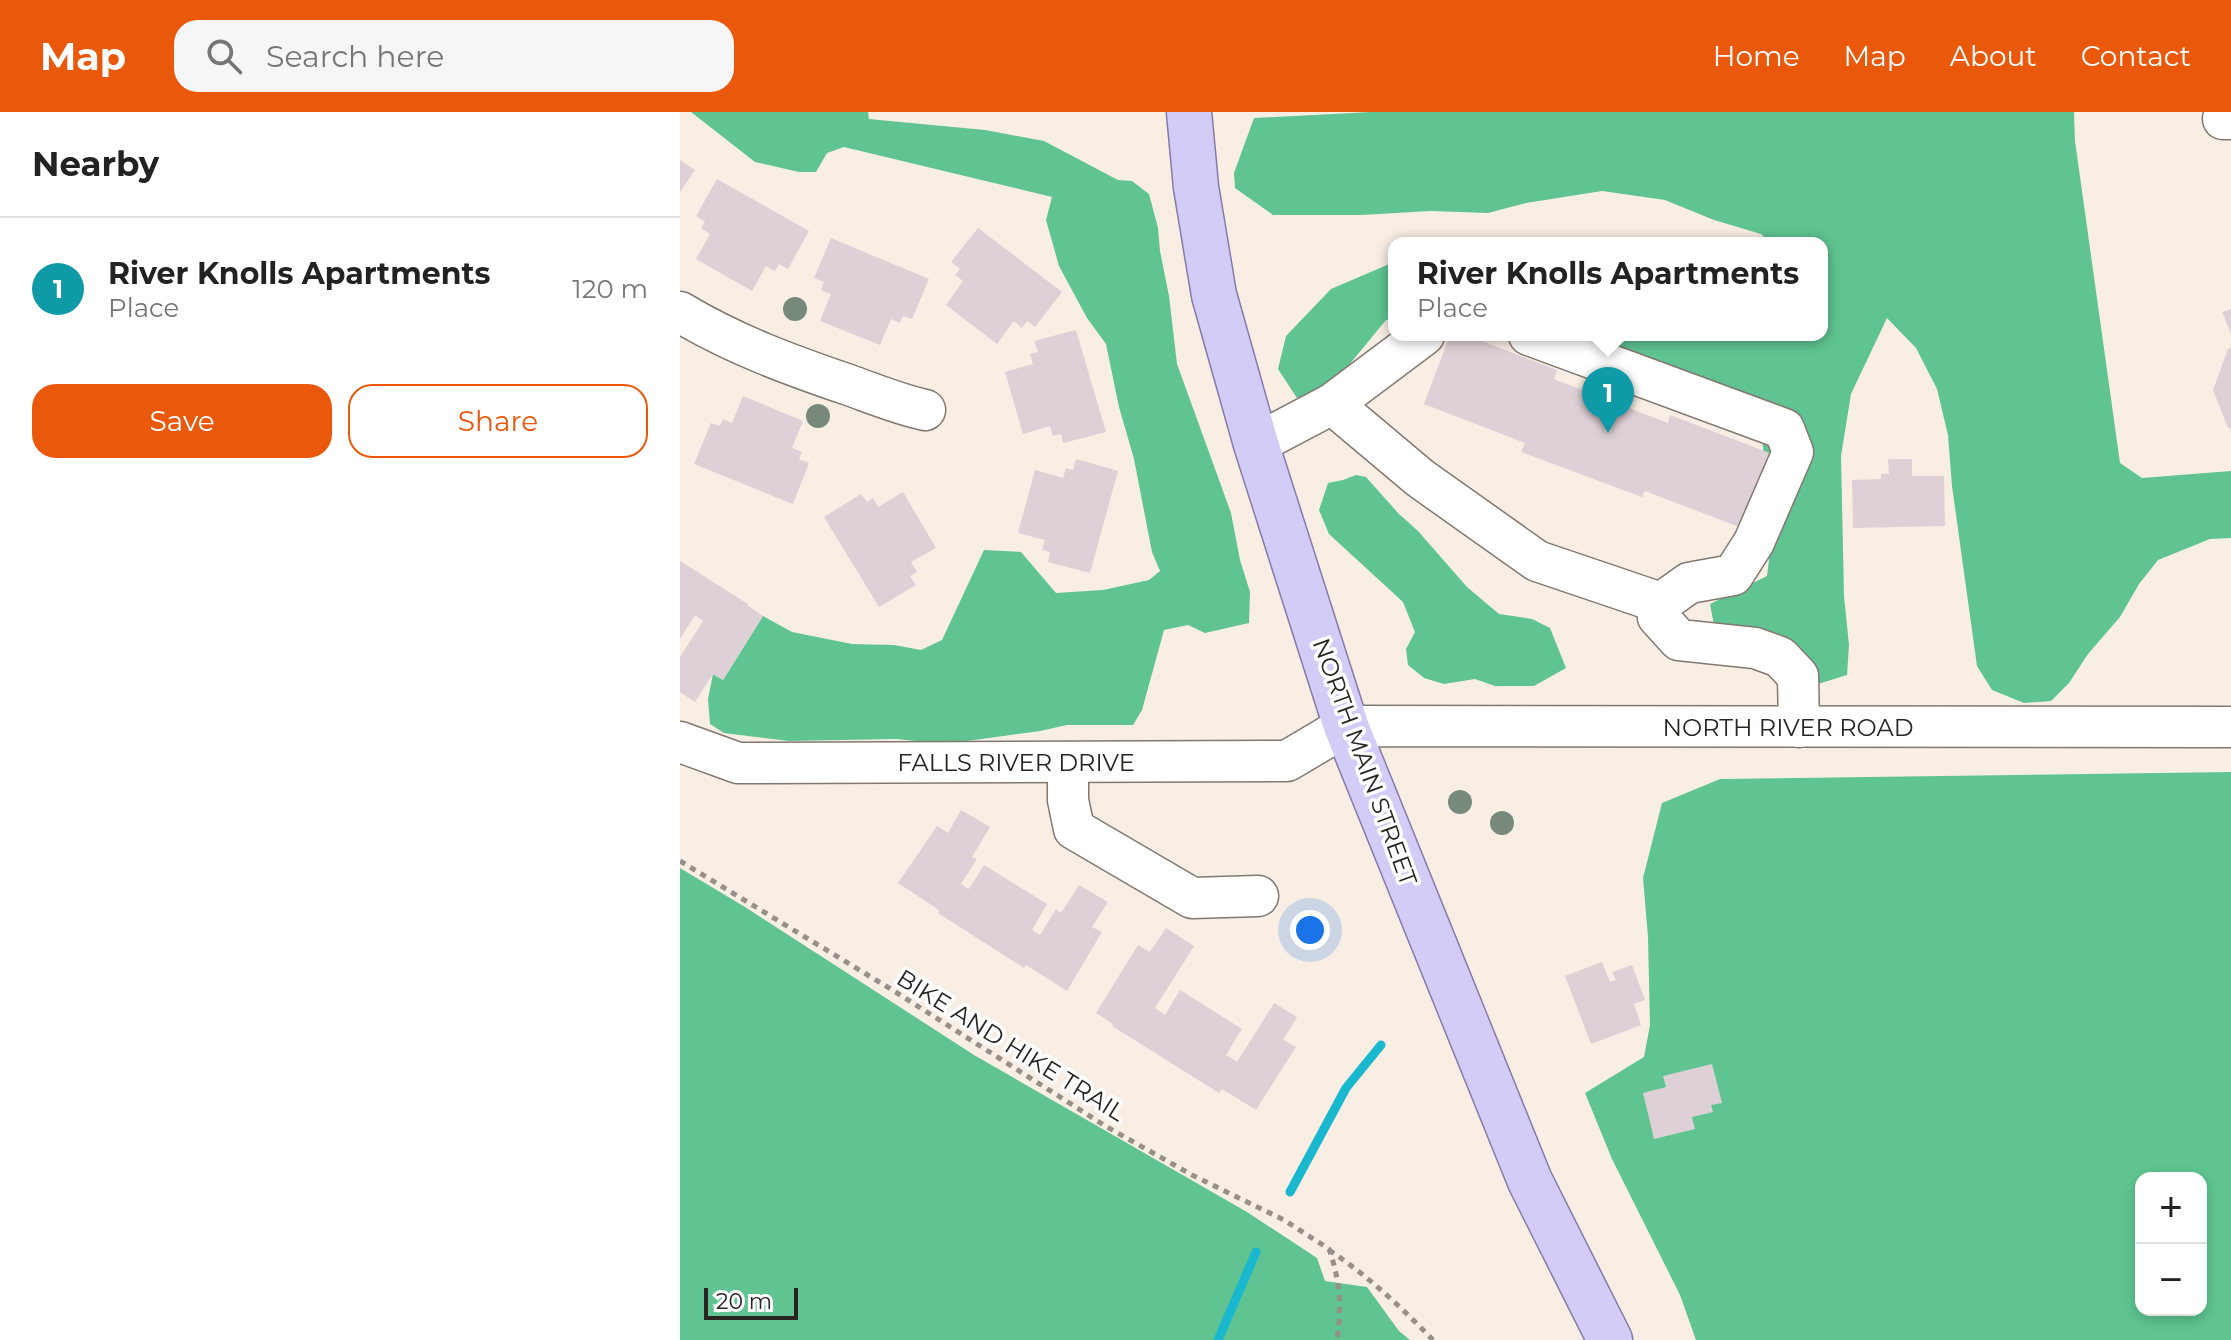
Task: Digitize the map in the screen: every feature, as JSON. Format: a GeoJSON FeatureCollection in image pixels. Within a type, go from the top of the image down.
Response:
{"type":"FeatureCollection","features":[{"type":"Feature","properties":{"kind":"main road","name":"NORTH MAIN STREET"},"geometry":{"type":"LineString","coordinates":[[1189,112],[1196,187],[1214,295],[1256,444],[1346,726],[1530,1181],[1610,1340]]}},
{"type":"Feature","properties":{"kind":"street"},"geometry":{"type":"LineString","coordinates":[[680,312],[776,360],[892,402],[925,410]]}},
{"type":"Feature","properties":{"kind":"street"},"geometry":{"type":"LineString","coordinates":[[1256,444],[1332,404],[1416,341]]}},
{"type":"Feature","properties":{"kind":"street"},"geometry":{"type":"LineString","coordinates":[[1545,341],[1784,429],[1793,452],[1754,542],[1733,575],[1689,583],[1661,603],[1658,617],[1679,640],[1755,648],[1780,657],[1798,676],[1799,727]]}},
{"type":"Feature","properties":{"kind":"street"},"geometry":{"type":"LineString","coordinates":[[1332,404],[1420,478],[1537,561],[1661,603]]}},
{"type":"Feature","properties":{"kind":"street","name":"NORTH RIVER ROAD"},"geometry":{"type":"LineString","coordinates":[[1346,726],[2231,727]]}},
{"type":"Feature","properties":{"kind":"street","name":"FALLS RIVER DRIVE"},"geometry":{"type":"LineString","coordinates":[[680,742],[738,763],[1287,761],[1346,726]]}},
{"type":"Feature","properties":{"kind":"street"},"geometry":{"type":"LineString","coordinates":[[1068,762],[1068,800],[1074,829],[1192,898],[1258,896]]}},
{"type":"Feature","properties":{"kind":"path","name":"BIKE AND HIKE TRAIL"},"geometry":{"type":"LineString","coordinates":[[680,861],[894,991],[1107,1127],[1192,1175],[1284,1220],[1353,1265],[1433,1340]]}},
{"type":"Feature","properties":{"kind":"path"},"geometry":{"type":"LineString","coordinates":[[1329,1249],[1340,1286],[1337,1340]]}},
{"type":"Feature","properties":{"kind":"green space"},"geometry":{"type":"Polygon","coordinates":[[[691,112],[868,112],[869,119],[985,130],[1044,141],[1118,180],[1132,181],[1149,194],[1158,228],[1177,364],[1231,513],[1250,592],[1249,623],[1205,633],[1188,625],[1164,630],[1142,710],[1133,725],[1067,725],[945,744],[896,739],[789,741],[724,733],[710,724],[708,699],[713,674],[723,680],[763,616],[792,632],[852,644],[894,645],[921,650],[942,640],[984,550],[1021,552],[1056,593],[1103,590],[1149,580],[1160,571],[1152,552],[1134,459],[1106,344],[1087,318],[1059,266],[1046,220],[1052,197],[844,147],[827,153],[816,172],[799,172],[755,162],[691,112]]]}},
{"type":"Feature","properties":{"kind":"green space"},"geometry":{"type":"Polygon","coordinates":[[[1371,112],[2074,112],[2075,141],[2120,463],[2142,478],[2231,471],[2231,538],[2210,539],[2158,560],[2139,584],[2120,617],[2088,654],[2069,683],[2051,701],[2024,703],[1992,690],[1977,666],[1948,435],[1937,389],[1916,348],[1887,318],[1851,394],[1841,456],[1844,596],[1849,645],[1847,675],[1818,684],[1792,654],[1715,630],[1710,604],[1767,576],[1773,528],[1762,439],[1593,341],[1828,341],[1828,237],[1764,237],[1665,200],[1602,191],[1526,203],[1488,213],[1431,211],[1273,215],[1235,188],[1234,173],[1254,118],[1371,112]]]}},
{"type":"Feature","properties":{"kind":"green space"},"geometry":{"type":"Polygon","coordinates":[[[1388,265],[1388,320],[1344,371],[1319,393],[1297,398],[1278,369],[1286,336],[1331,289],[1388,265]]]}},
{"type":"Feature","properties":{"kind":"green space"},"geometry":{"type":"Polygon","coordinates":[[[1356,475],[1366,477],[1467,587],[1499,614],[1532,619],[1550,628],[1566,668],[1534,686],[1495,686],[1475,679],[1444,684],[1424,678],[1408,665],[1406,649],[1415,632],[1403,602],[1329,534],[1319,510],[1328,483],[1356,475]]]}},
{"type":"Feature","properties":{"kind":"green space"},"geometry":{"type":"Polygon","coordinates":[[[2231,772],[2231,1340],[1696,1340],[1680,1295],[1612,1159],[1585,1093],[1644,1057],[1650,1025],[1643,878],[1662,803],[1720,779],[2231,772]]]}},
{"type":"Feature","properties":{"kind":"green space"},"geometry":{"type":"Polygon","coordinates":[[[680,868],[974,1055],[1247,1212],[1317,1258],[1325,1281],[1367,1287],[1399,1331],[1410,1340],[680,1340],[680,868]]]}},
{"type":"Feature","properties":{"kind":"building"},"geometry":{"type":"Polygon","coordinates":[[[680,160],[695,170],[680,192],[680,160]]]}},
{"type":"Feature","properties":{"kind":"building"},"geometry":{"type":"Polygon","coordinates":[[[717,179],[809,231],[788,269],[779,264],[775,271],[766,266],[752,291],[696,259],[710,234],[701,228],[705,222],[696,216],[717,179]]]}},
{"type":"Feature","properties":{"kind":"building"},"geometry":{"type":"Polygon","coordinates":[[[978,228],[1062,292],[1035,327],[1027,321],[1022,328],[1014,321],[997,344],[946,305],[963,281],[955,275],[960,269],[951,262],[978,228]]]}},
{"type":"Feature","properties":{"kind":"building"},"geometry":{"type":"Polygon","coordinates":[[[831,238],[929,279],[912,319],[903,316],[900,323],[891,319],[880,345],[820,321],[831,294],[821,290],[824,282],[814,278],[831,238]]]}},
{"type":"Feature","properties":{"kind":"building"},"geometry":{"type":"Polygon","coordinates":[[[2231,309],[2231,334],[2222,312],[2231,309]]]}},
{"type":"Feature","properties":{"kind":"building"},"geometry":{"type":"Polygon","coordinates":[[[1076,330],[1106,432],[1063,443],[1061,434],[1053,436],[1050,426],[1023,434],[1005,372],[1033,364],[1030,354],[1038,352],[1034,341],[1076,330]]]}},
{"type":"Feature","properties":{"kind":"building"},"geometry":{"type":"Polygon","coordinates":[[[1448,341],[1482,341],[1557,370],[1554,379],[1668,423],[1670,415],[1775,455],[1747,530],[1645,491],[1642,497],[1521,452],[1525,443],[1424,404],[1448,341]]]}},
{"type":"Feature","properties":{"kind":"building"},"geometry":{"type":"Polygon","coordinates":[[[2231,348],[2231,429],[2213,390],[2231,348]]]}},
{"type":"Feature","properties":{"kind":"building"},"geometry":{"type":"Polygon","coordinates":[[[743,396],[803,421],[792,448],[802,452],[799,459],[809,463],[793,504],[694,464],[711,423],[720,426],[723,419],[732,423],[743,396]]]}},
{"type":"Feature","properties":{"kind":"building"},"geometry":{"type":"Polygon","coordinates":[[[1076,459],[1118,471],[1090,573],[1048,562],[1050,552],[1042,550],[1045,540],[1018,533],[1035,470],[1063,478],[1066,468],[1073,470],[1076,459]]]}},
{"type":"Feature","properties":{"kind":"building"},"geometry":{"type":"Polygon","coordinates":[[[1888,459],[1912,459],[1912,476],[1944,476],[1945,526],[1853,528],[1852,480],[1881,479],[1881,474],[1889,474],[1888,459]]]}},
{"type":"Feature","properties":{"kind":"building"},"geometry":{"type":"Polygon","coordinates":[[[903,492],[936,548],[911,562],[917,572],[910,576],[916,585],[879,607],[824,517],[861,494],[867,502],[873,498],[878,507],[903,492]]]}},
{"type":"Feature","properties":{"kind":"building"},"geometry":{"type":"Polygon","coordinates":[[[680,561],[763,616],[723,680],[713,674],[695,702],[680,692],[680,657],[703,621],[695,615],[680,639],[680,561]]]}},
{"type":"Feature","properties":{"kind":"building"},"geometry":{"type":"Polygon","coordinates":[[[961,810],[990,827],[972,857],[977,859],[961,884],[969,889],[984,865],[1047,904],[1032,930],[1040,935],[1056,909],[1061,913],[1079,885],[1108,902],[1092,927],[1102,932],[1067,991],[1026,965],[1024,968],[938,913],[939,910],[898,883],[937,826],[948,833],[961,810]]]}},
{"type":"Feature","properties":{"kind":"building"},"geometry":{"type":"Polygon","coordinates":[[[1166,928],[1194,946],[1155,1008],[1165,1015],[1180,990],[1242,1029],[1226,1055],[1237,1062],[1274,1003],[1297,1017],[1283,1040],[1296,1047],[1256,1110],[1222,1089],[1219,1093],[1096,1013],[1138,945],[1150,952],[1166,928]]]}},
{"type":"Feature","properties":{"kind":"building"},"geometry":{"type":"Polygon","coordinates":[[[1602,962],[1610,982],[1616,980],[1612,972],[1632,965],[1645,1000],[1634,1004],[1641,1025],[1591,1044],[1565,976],[1602,962]]]}},
{"type":"Feature","properties":{"kind":"building"},"geometry":{"type":"Polygon","coordinates":[[[1712,1064],[1722,1103],[1711,1105],[1713,1112],[1692,1117],[1695,1129],[1654,1139],[1643,1093],[1666,1087],[1663,1076],[1712,1064]]]}},
{"type":"Feature","properties":{"kind":"waterway"},"geometry":{"type":"LineString","coordinates":[[1290,1192],[1346,1088],[1381,1045]]}},
{"type":"Feature","properties":{"kind":"waterway"},"geometry":{"type":"LineString","coordinates":[[1218,1340],[1256,1252]]}},
{"type":"Feature","properties":{"kind":"place","name":"River Knolls Apartments"},"geometry":{"type":"Point","coordinates":[1608,433]}}]}
